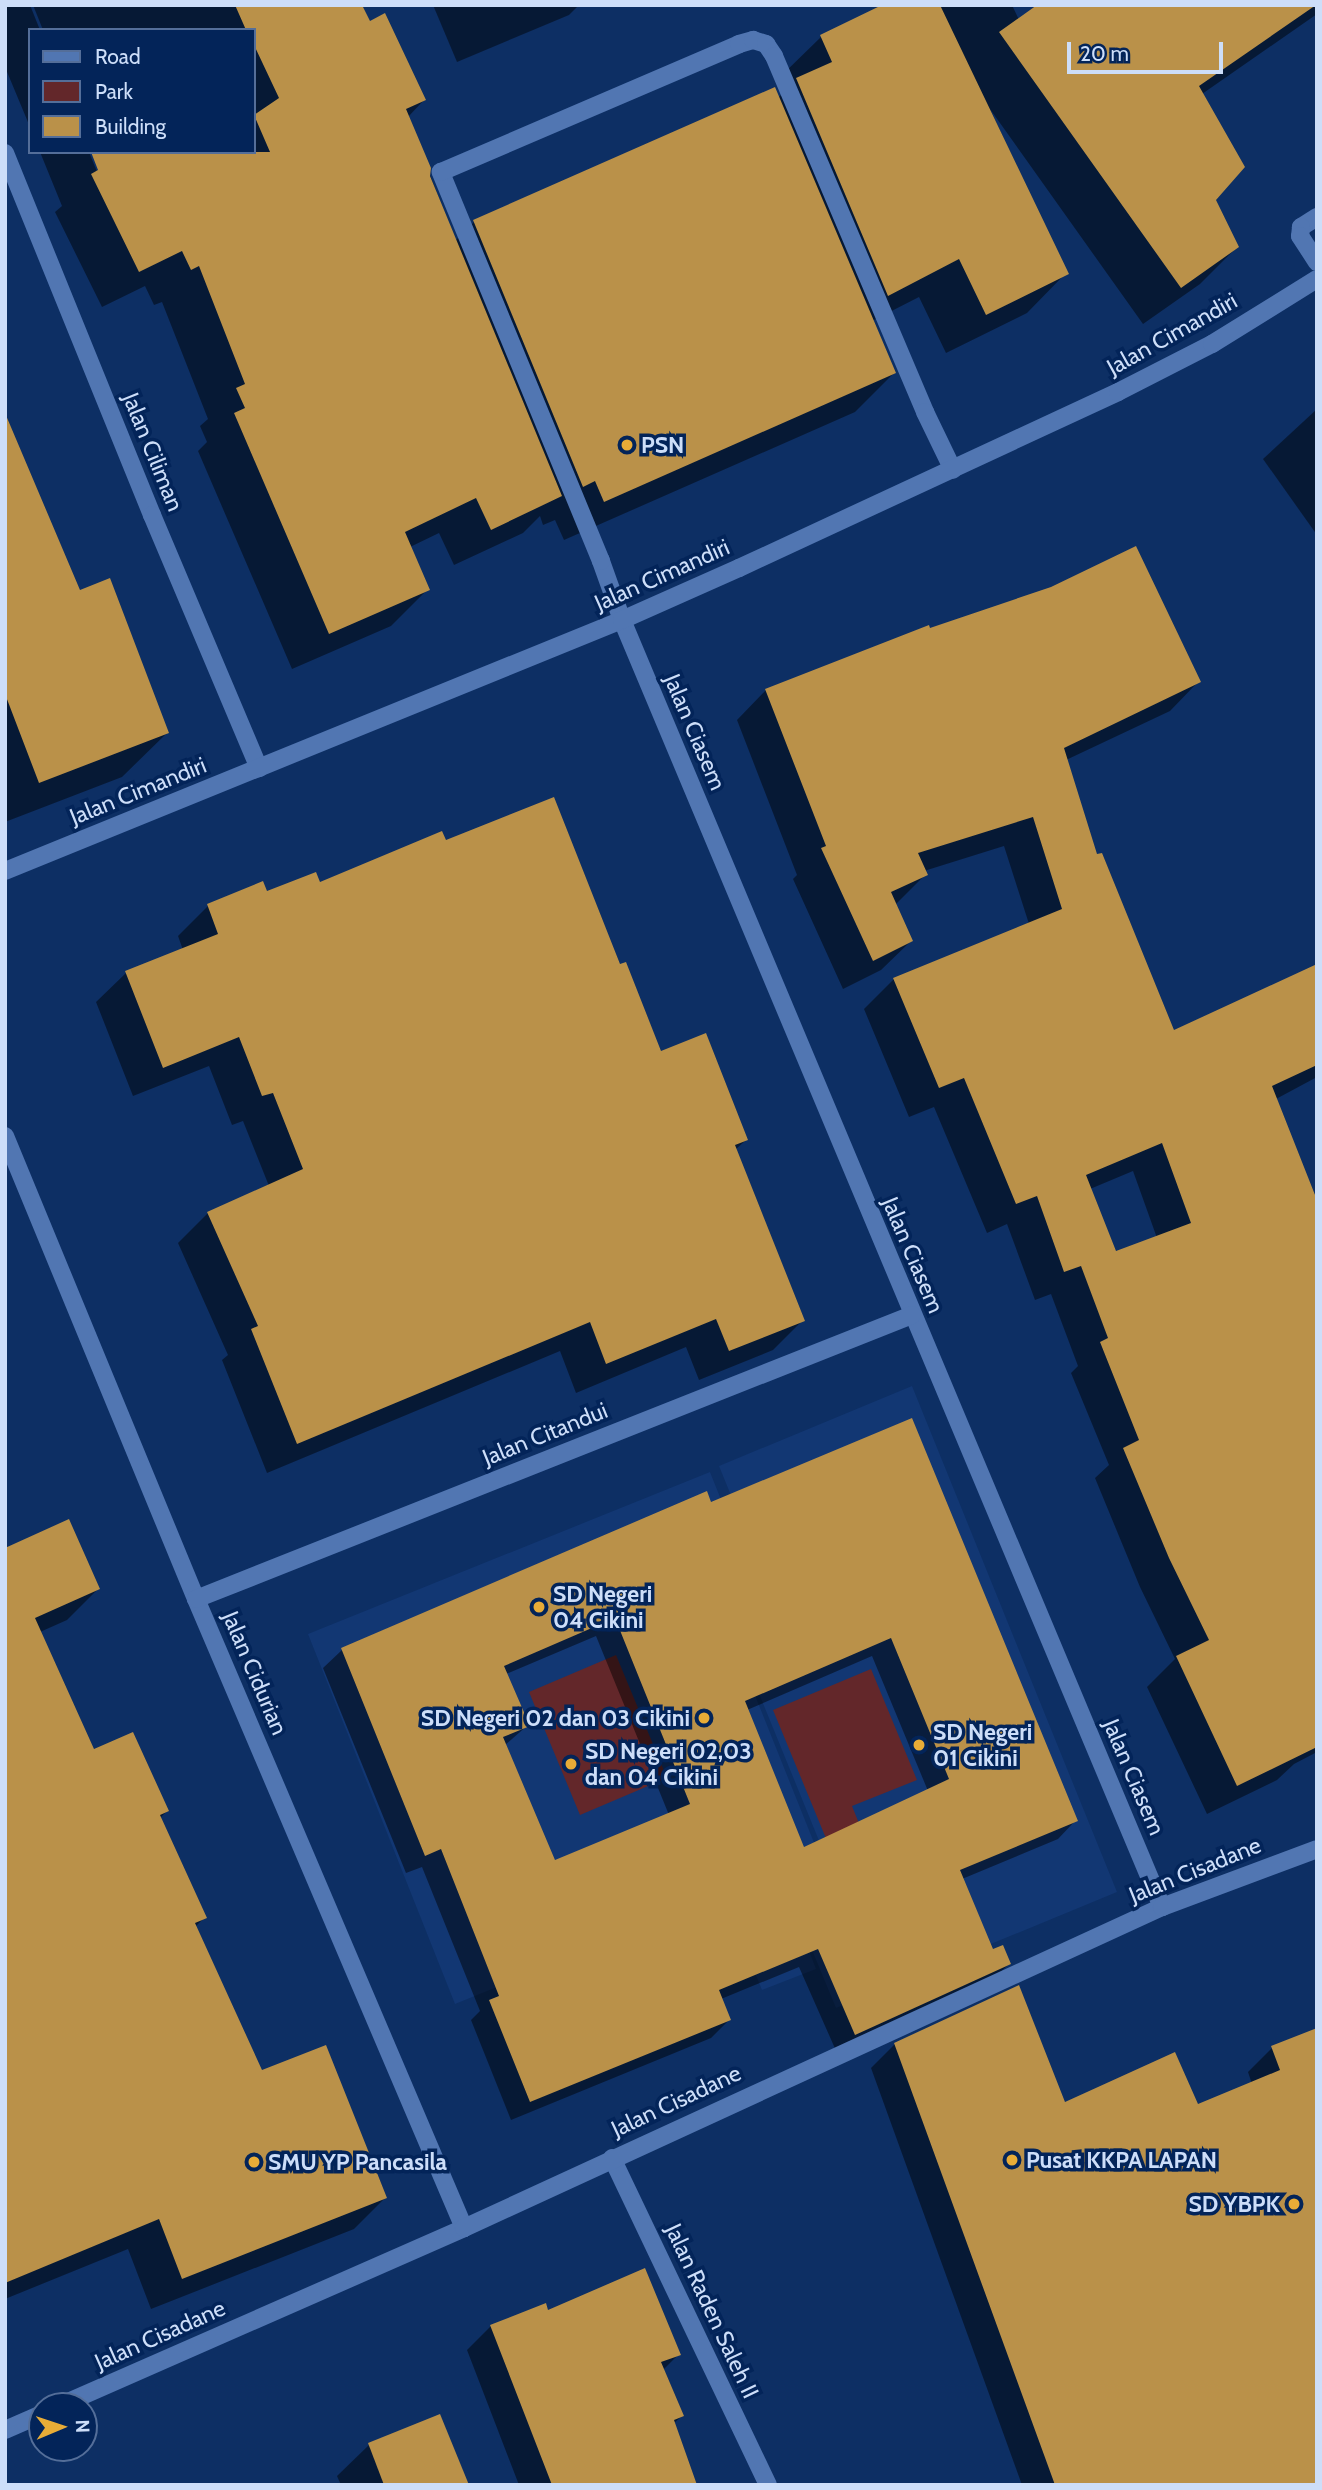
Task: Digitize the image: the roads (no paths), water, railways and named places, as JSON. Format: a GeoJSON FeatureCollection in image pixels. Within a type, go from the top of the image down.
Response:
{"type":"FeatureCollection","features":[{"type":"Feature","properties":{"kind":"street","name":"Jalan Ciasem"},"geometry":{"type":"LineString","coordinates":[[953,470],[925,412],[774,56],[766,44],[753,40],[738,44],[441,172],[601,561],[622,620],[1162,1907]]}},
{"type":"Feature","properties":{"kind":"street","name":"Jalan Ciliman"},"geometry":{"type":"LineString","coordinates":[[5,153],[152,515],[259,768]]}},
{"type":"Feature","properties":{"kind":"street"},"geometry":{"type":"LineString","coordinates":[[1317,217],[1301,228],[1300,236],[1317,262]]}},
{"type":"Feature","properties":{"kind":"street","name":"Jalan Cimandiri"},"geometry":{"type":"LineString","coordinates":[[5,871],[622,620],[953,470],[1212,344],[1317,279]]}},
{"type":"Feature","properties":{"kind":"street","name":"Jalan Cidurian"},"geometry":{"type":"LineString","coordinates":[[5,1136],[196,1599],[464,2228]]}},
{"type":"Feature","properties":{"kind":"street","name":"Jalan Citandui"},"geometry":{"type":"LineString","coordinates":[[196,1599],[912,1315]]}},
{"type":"Feature","properties":{"kind":"street","name":"Jalan Cisadane"},"geometry":{"type":"LineString","coordinates":[[91,2392],[464,2228],[1162,1907],[1317,1849]]}},
{"type":"Feature","properties":{"kind":"street","name":"Jalan Raden Saleh II"},"geometry":{"type":"LineString","coordinates":[[612,2158],[768,2485]]}},
{"type":"Feature","properties":{"kind":"street"},"geometry":{"type":"LineString","coordinates":[[5,2430],[28,2420]]}},
{"type":"Feature","properties":{"kind":"place","name":"PSN"},"geometry":{"type":"Point","coordinates":[627,445]}},
{"type":"Feature","properties":{"kind":"place","name":"SD Negeri 04 Cikini"},"geometry":{"type":"Point","coordinates":[539,1607]}},
{"type":"Feature","properties":{"kind":"place","name":"SD Negeri 02 dan 03 Cikini"},"geometry":{"type":"Point","coordinates":[704,1718]}},
{"type":"Feature","properties":{"kind":"place","name":"SD Negeri 01 Cikini"},"geometry":{"type":"Point","coordinates":[919,1745]}},
{"type":"Feature","properties":{"kind":"place","name":"SD Negeri 02,03 dan 04 Cikini"},"geometry":{"type":"Point","coordinates":[571,1764]}},
{"type":"Feature","properties":{"kind":"place","name":"Pusat KKPA LAPAN"},"geometry":{"type":"Point","coordinates":[1012,2160]}},
{"type":"Feature","properties":{"kind":"place","name":"SMU YP Pancasila"},"geometry":{"type":"Point","coordinates":[254,2162]}},
{"type":"Feature","properties":{"kind":"place","name":"SD YBPK"},"geometry":{"type":"Point","coordinates":[1294,2204]}}]}
